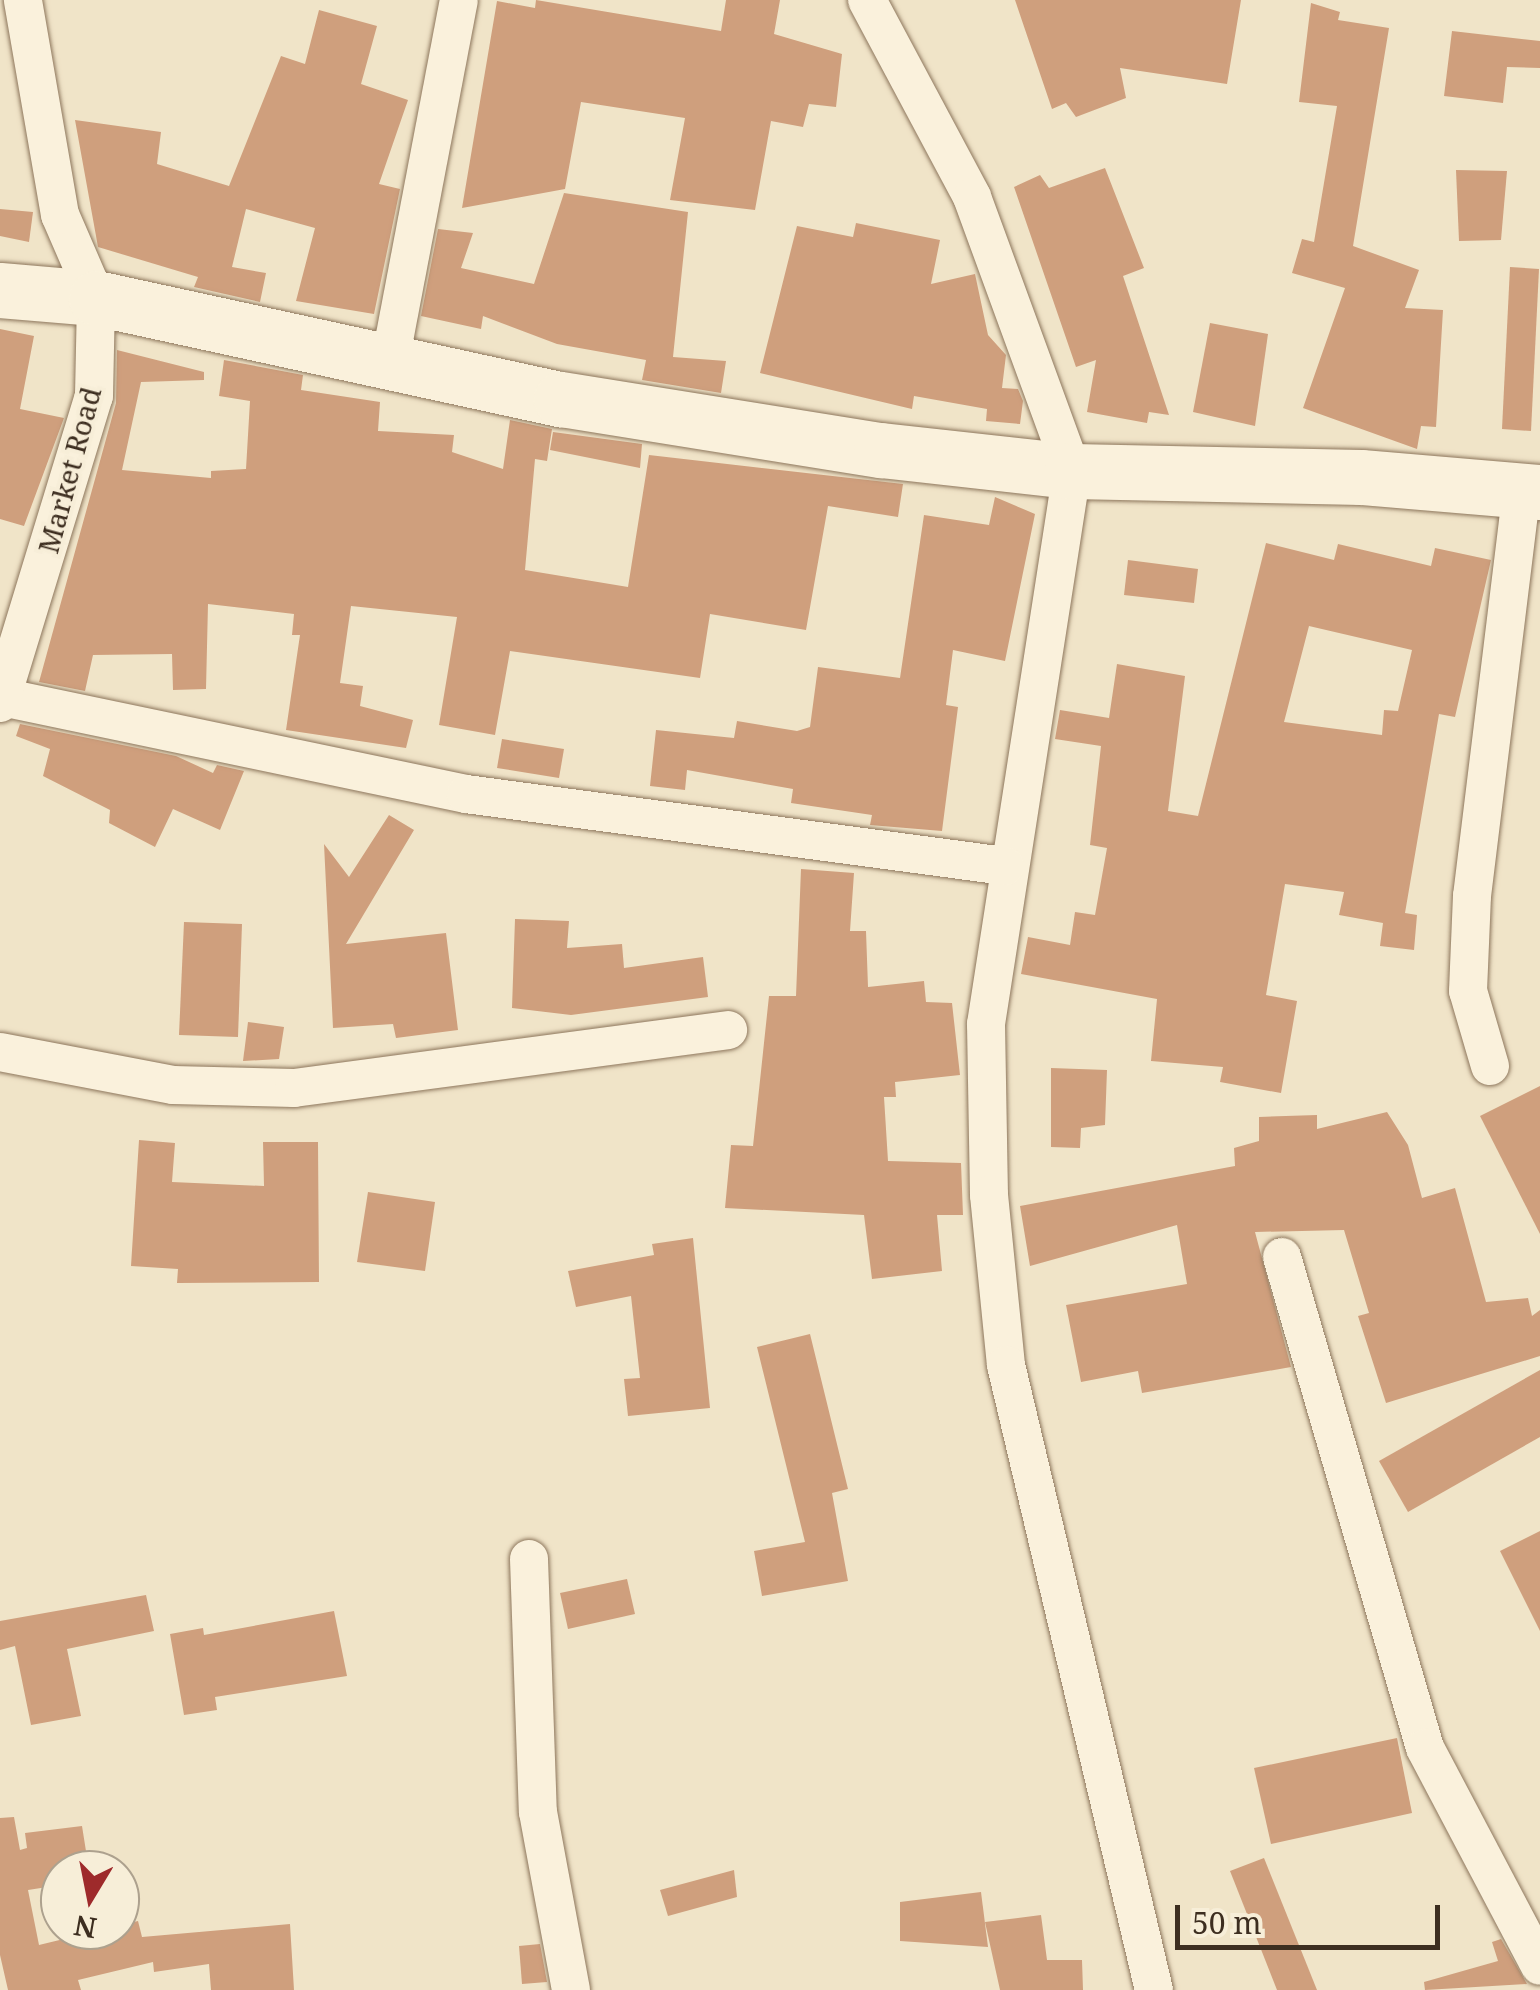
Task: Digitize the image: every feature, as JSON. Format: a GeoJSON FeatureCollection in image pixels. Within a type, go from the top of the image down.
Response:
{"type":"FeatureCollection","features":[{"type":"Feature","properties":{"kind":"street","name":"Market Road"},"geometry":{"type":"LineString","coordinates":[[1,700],[94,396],[96,298],[60,215],[23,0]]}},
{"type":"Feature","properties":{"kind":"street"},"geometry":{"type":"LineString","coordinates":[[390,356],[458,0]]}},
{"type":"Feature","properties":{"kind":"street"},"geometry":{"type":"LineString","coordinates":[[866,0],[972,197],[1072,471],[1005,866],[986,1024],[988,1195],[1006,1365],[1154,1990]]}},
{"type":"Feature","properties":{"kind":"street"},"geometry":{"type":"LineString","coordinates":[[0,290],[96,298],[390,356],[580,402],[1072,471],[1531,491],[1472,896],[1468,992],[1490,1066]]}},
{"type":"Feature","properties":{"kind":"street"},"geometry":{"type":"LineString","coordinates":[[1,700],[466,794],[1005,866]]}},
{"type":"Feature","properties":{"kind":"street"},"geometry":{"type":"LineString","coordinates":[[0,1052],[173,1085],[294,1088],[728,1030]]}},
{"type":"Feature","properties":{"kind":"street"},"geometry":{"type":"LineString","coordinates":[[1282,1256],[1425,1748],[1540,1966]]}},
{"type":"Feature","properties":{"kind":"street"},"geometry":{"type":"LineString","coordinates":[[529,1559],[538,1812],[571,1990]]}},
{"type":"Feature","properties":{"kind":"building"},"geometry":{"type":"Polygon","coordinates":[[[536,0],[721,31],[726,0],[780,0],[774,34],[842,54],[836,107],[809,104],[803,127],[771,121],[755,210],[670,200],[685,118],[581,102],[565,189],[462,208],[497,1],[535,8],[536,0]]]}},
{"type":"Feature","properties":{"kind":"building"},"geometry":{"type":"Polygon","coordinates":[[[1015,0],[1241,0],[1227,84],[1120,68],[1126,98],[1076,117],[1066,103],[1052,109],[1015,0]]]}},
{"type":"Feature","properties":{"kind":"building"},"geometry":{"type":"Polygon","coordinates":[[[1311,3],[1340,12],[1338,20],[1389,28],[1353,246],[1419,270],[1405,308],[1443,310],[1436,427],[1421,426],[1417,449],[1303,408],[1345,288],[1292,273],[1302,239],[1314,242],[1337,106],[1299,102],[1311,3]]]}},
{"type":"Feature","properties":{"kind":"building"},"geometry":{"type":"Polygon","coordinates":[[[319,10],[377,26],[361,84],[408,100],[379,184],[400,189],[374,314],[296,301],[315,228],[246,209],[232,267],[266,273],[260,302],[194,287],[198,277],[98,247],[75,120],[161,132],[157,164],[229,186],[281,56],[305,64],[319,10]]]}},
{"type":"Feature","properties":{"kind":"building"},"geometry":{"type":"Polygon","coordinates":[[[1452,31],[1540,41],[1540,68],[1507,67],[1503,103],[1444,96],[1452,31]]]}},
{"type":"Feature","properties":{"kind":"building"},"geometry":{"type":"Polygon","coordinates":[[[1105,168],[1144,268],[1123,276],[1169,415],[1149,412],[1147,423],[1087,412],[1096,360],[1076,367],[1014,187],[1040,175],[1049,188],[1105,168]]]}},
{"type":"Feature","properties":{"kind":"building"},"geometry":{"type":"Polygon","coordinates":[[[1456,170],[1507,171],[1501,240],[1459,241],[1456,170]]]}},
{"type":"Feature","properties":{"kind":"building"},"geometry":{"type":"Polygon","coordinates":[[[564,193],[688,212],[673,357],[726,361],[721,393],[642,380],[646,360],[557,344],[483,316],[481,329],[421,316],[438,229],[473,233],[461,268],[534,284],[564,193]]]}},
{"type":"Feature","properties":{"kind":"building"},"geometry":{"type":"Polygon","coordinates":[[[0,209],[33,212],[29,242],[0,236],[0,209]]]}},
{"type":"Feature","properties":{"kind":"building"},"geometry":{"type":"Polygon","coordinates":[[[856,223],[940,240],[931,284],[975,274],[988,335],[1006,355],[1002,388],[1018,389],[1023,401],[1020,424],[986,421],[987,409],[914,396],[912,409],[760,373],[797,226],[853,237],[856,223]]]}},
{"type":"Feature","properties":{"kind":"building"},"geometry":{"type":"Polygon","coordinates":[[[1510,267],[1539,269],[1531,431],[1502,429],[1510,267]]]}},
{"type":"Feature","properties":{"kind":"building"},"geometry":{"type":"Polygon","coordinates":[[[1210,323],[1268,334],[1255,426],[1193,412],[1210,323]]]}},
{"type":"Feature","properties":{"kind":"building"},"geometry":{"type":"Polygon","coordinates":[[[0,329],[34,336],[20,409],[64,418],[24,526],[0,519],[0,329]]]}},
{"type":"Feature","properties":{"kind":"building"},"geometry":{"type":"Polygon","coordinates":[[[117,350],[204,372],[204,380],[141,382],[122,470],[211,478],[211,471],[246,469],[250,401],[219,396],[224,360],[303,375],[301,390],[380,402],[378,431],[454,435],[452,452],[503,469],[510,420],[552,429],[547,461],[535,459],[525,570],[628,587],[649,455],[903,484],[898,517],[828,506],[806,630],[710,614],[700,678],[510,651],[495,735],[439,725],[457,617],[351,606],[340,683],[363,686],[360,706],[413,720],[406,748],[286,730],[300,635],[292,635],[294,614],[208,604],[206,689],[173,690],[172,654],[93,655],[85,691],[39,682],[116,403],[117,350]]]}},
{"type":"Feature","properties":{"kind":"building"},"geometry":{"type":"Polygon","coordinates":[[[553,432],[642,444],[640,468],[550,450],[553,432]]]}},
{"type":"Feature","properties":{"kind":"building"},"geometry":{"type":"Polygon","coordinates":[[[995,497],[1035,514],[1005,661],[953,650],[946,705],[958,707],[942,831],[870,825],[872,815],[791,803],[793,789],[687,770],[685,790],[650,786],[656,730],[734,738],[737,721],[797,731],[810,727],[818,667],[900,678],[924,515],[989,525],[995,497]]]}},
{"type":"Feature","properties":{"kind":"building"},"geometry":{"type":"Polygon","coordinates":[[[1266,543],[1334,560],[1338,544],[1431,566],[1435,548],[1491,560],[1455,717],[1439,714],[1405,913],[1417,915],[1414,950],[1380,946],[1383,923],[1339,915],[1344,892],[1285,884],[1266,995],[1297,1001],[1281,1093],[1220,1082],[1223,1067],[1151,1061],[1157,999],[1021,974],[1028,937],[1070,945],[1075,912],[1095,915],[1107,848],[1090,845],[1101,746],[1055,739],[1060,710],[1109,718],[1117,664],[1185,676],[1168,811],[1198,816],[1266,543]],[[1309,626],[1284,722],[1382,735],[1384,710],[1398,711],[1412,650],[1309,626]]]}},
{"type":"Feature","properties":{"kind":"building"},"geometry":{"type":"Polygon","coordinates":[[[1128,560],[1198,569],[1194,603],[1124,595],[1128,560]]]}},
{"type":"Feature","properties":{"kind":"building"},"geometry":{"type":"Polygon","coordinates":[[[20,724],[176,756],[213,773],[217,765],[244,771],[220,830],[173,809],[155,847],[109,823],[110,810],[43,776],[50,749],[16,736],[20,724]]]}},
{"type":"Feature","properties":{"kind":"building"},"geometry":{"type":"Polygon","coordinates":[[[502,739],[564,749],[559,778],[497,768],[502,739]]]}},
{"type":"Feature","properties":{"kind":"building"},"geometry":{"type":"Polygon","coordinates":[[[389,815],[414,830],[346,944],[446,933],[458,1030],[396,1038],[393,1024],[333,1028],[324,844],[349,877],[389,815]]]}},
{"type":"Feature","properties":{"kind":"building"},"geometry":{"type":"Polygon","coordinates":[[[801,869],[854,873],[850,931],[866,931],[868,987],[924,981],[926,1002],[952,1003],[960,1075],[895,1082],[896,1097],[884,1097],[888,1161],[961,1163],[963,1215],[937,1215],[942,1271],[872,1279],[864,1215],[725,1208],[731,1145],[753,1146],[769,996],[796,996],[801,869]]]}},
{"type":"Feature","properties":{"kind":"building"},"geometry":{"type":"Polygon","coordinates":[[[515,919],[569,921],[567,948],[622,944],[624,968],[703,957],[708,997],[571,1015],[512,1008],[515,919]]]}},
{"type":"Feature","properties":{"kind":"building"},"geometry":{"type":"Polygon","coordinates":[[[184,922],[242,924],[238,1037],[179,1035],[184,922]]]}},
{"type":"Feature","properties":{"kind":"building"},"geometry":{"type":"Polygon","coordinates":[[[248,1022],[284,1027],[279,1059],[243,1061],[248,1022]]]}},
{"type":"Feature","properties":{"kind":"building"},"geometry":{"type":"Polygon","coordinates":[[[1051,1068],[1107,1070],[1105,1125],[1081,1128],[1080,1148],[1051,1147],[1051,1068]]]}},
{"type":"Feature","properties":{"kind":"building"},"geometry":{"type":"Polygon","coordinates":[[[1540,1086],[1540,1234],[1480,1116],[1540,1086]]]}},
{"type":"Feature","properties":{"kind":"building"},"geometry":{"type":"Polygon","coordinates":[[[1387,1112],[1408,1145],[1422,1198],[1455,1188],[1486,1302],[1528,1298],[1532,1316],[1540,1310],[1540,1356],[1386,1403],[1358,1316],[1369,1313],[1344,1230],[1255,1232],[1291,1367],[1142,1393],[1138,1371],[1081,1382],[1066,1305],[1187,1284],[1177,1225],[1030,1266],[1020,1206],[1235,1166],[1234,1148],[1259,1141],[1259,1117],[1317,1115],[1317,1129],[1387,1112]]]}},
{"type":"Feature","properties":{"kind":"building"},"geometry":{"type":"Polygon","coordinates":[[[139,1140],[175,1143],[172,1182],[264,1186],[263,1142],[318,1142],[319,1282],[177,1283],[178,1269],[131,1266],[139,1140]]]}},
{"type":"Feature","properties":{"kind":"building"},"geometry":{"type":"Polygon","coordinates":[[[368,1192],[435,1202],[425,1271],[357,1262],[368,1192]]]}},
{"type":"Feature","properties":{"kind":"building"},"geometry":{"type":"Polygon","coordinates":[[[693,1238],[710,1408],[628,1416],[624,1379],[640,1378],[631,1296],[576,1307],[568,1271],[654,1255],[652,1244],[693,1238]]]}},
{"type":"Feature","properties":{"kind":"building"},"geometry":{"type":"Polygon","coordinates":[[[810,1334],[848,1489],[832,1493],[848,1581],[762,1596],[754,1551],[805,1542],[757,1347],[810,1334]]]}},
{"type":"Feature","properties":{"kind":"building"},"geometry":{"type":"Polygon","coordinates":[[[1540,1370],[1540,1437],[1408,1512],[1379,1461],[1540,1370]]]}},
{"type":"Feature","properties":{"kind":"building"},"geometry":{"type":"Polygon","coordinates":[[[1540,1531],[1540,1631],[1500,1551],[1540,1531]]]}},
{"type":"Feature","properties":{"kind":"building"},"geometry":{"type":"Polygon","coordinates":[[[627,1579],[635,1614],[568,1629],[560,1593],[627,1579]]]}},
{"type":"Feature","properties":{"kind":"building"},"geometry":{"type":"Polygon","coordinates":[[[146,1595],[154,1631],[67,1649],[81,1716],[31,1725],[15,1646],[0,1650],[0,1621],[146,1595]]]}},
{"type":"Feature","properties":{"kind":"building"},"geometry":{"type":"Polygon","coordinates":[[[334,1611],[347,1676],[215,1697],[217,1710],[184,1715],[170,1634],[203,1628],[204,1635],[334,1611]]]}},
{"type":"Feature","properties":{"kind":"building"},"geometry":{"type":"Polygon","coordinates":[[[1397,1738],[1412,1813],[1271,1844],[1254,1768],[1397,1738]]]}},
{"type":"Feature","properties":{"kind":"building"},"geometry":{"type":"Polygon","coordinates":[[[14,1817],[20,1850],[27,1848],[25,1833],[82,1826],[86,1850],[40,1850],[40,1888],[28,1890],[40,1950],[140,1950],[140,1929],[142,1937],[290,1924],[294,1990],[211,1990],[209,1964],[154,1972],[153,1962],[78,1980],[81,1990],[8,1990],[0,1955],[0,1818],[14,1817]]]}},
{"type":"Feature","properties":{"kind":"building"},"geometry":{"type":"Polygon","coordinates":[[[1264,1858],[1317,1990],[1277,1990],[1230,1871],[1264,1858]]]}},
{"type":"Feature","properties":{"kind":"building"},"geometry":{"type":"Polygon","coordinates":[[[734,1870],[737,1897],[668,1916],[660,1890],[734,1870]]]}},
{"type":"Feature","properties":{"kind":"building"},"geometry":{"type":"Polygon","coordinates":[[[981,1892],[988,1947],[900,1941],[900,1902],[981,1892]]]}},
{"type":"Feature","properties":{"kind":"building"},"geometry":{"type":"Polygon","coordinates":[[[1041,1915],[1047,1960],[1082,1960],[1083,1990],[1000,1990],[985,1922],[1041,1915]]]}},
{"type":"Feature","properties":{"kind":"building"},"geometry":{"type":"Polygon","coordinates":[[[1501,1939],[1527,1984],[1425,1990],[1424,1982],[1498,1961],[1492,1942],[1501,1939]]]}},
{"type":"Feature","properties":{"kind":"building"},"geometry":{"type":"Polygon","coordinates":[[[540,1944],[547,1982],[522,1984],[519,1946],[540,1944]]]}}]}
